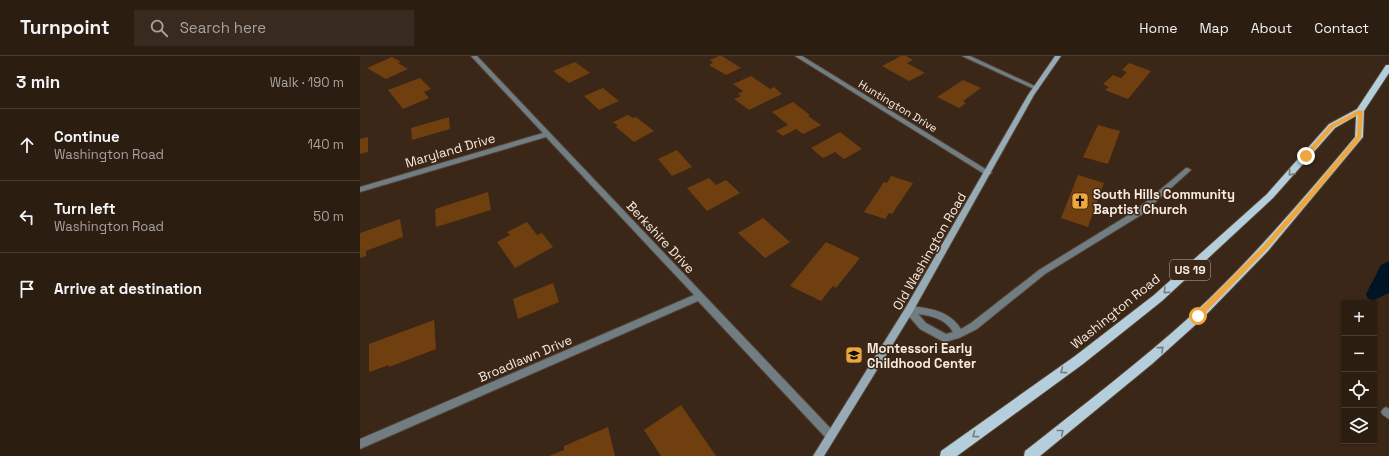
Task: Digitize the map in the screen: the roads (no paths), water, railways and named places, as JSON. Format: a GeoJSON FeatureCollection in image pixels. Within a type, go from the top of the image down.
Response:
{"type":"FeatureCollection","features":[{"type":"Feature","properties":{"kind":"main road","name":"Washington Road"},"geometry":{"type":"LineString","coordinates":[[946,456],[1079,360],[1158,298],[1270,196],[1332,126],[1360,111],[1389,67]]}},
{"type":"Feature","properties":{"kind":"main road","name":"US 19"},"geometry":{"type":"LineString","coordinates":[[1030,456],[1148,360],[1198,316],[1265,248],[1359,137],[1360,111]]}},
{"type":"Feature","properties":{"kind":"street","name":"Berkshire Drive"},"geometry":{"type":"LineString","coordinates":[[474,56],[830,435]]}},
{"type":"Feature","properties":{"kind":"street","name":"Huntington Drive"},"geometry":{"type":"LineString","coordinates":[[798,56],[988,173]]}},
{"type":"Feature","properties":{"kind":"street"},"geometry":{"type":"LineString","coordinates":[[965,56],[1036,88]]}},
{"type":"Feature","properties":{"kind":"street","name":"Old Washington Road"},"geometry":{"type":"LineString","coordinates":[[818,456],[909,310],[1036,88],[1058,56]]}},
{"type":"Feature","properties":{"kind":"street","name":"Maryland Drive"},"geometry":{"type":"LineString","coordinates":[[360,190],[547,134]]}},
{"type":"Feature","properties":{"kind":"street"},"geometry":{"type":"LineString","coordinates":[[909,310],[924,326],[945,338],[959,334],[974,326],[1042,272],[1138,213],[1188,170]]}},
{"type":"Feature","properties":{"kind":"street","name":"Broadlawn Drive"},"geometry":{"type":"LineString","coordinates":[[360,444],[701,296]]}},
{"type":"Feature","properties":{"kind":"street"},"geometry":{"type":"LineString","coordinates":[[909,310],[933,312],[953,323],[959,334]]}},
{"type":"Feature","properties":{"kind":"water"},"geometry":{"type":"Polygon","coordinates":[[[1389,261],[1389,293],[1374,300],[1368,299],[1366,294],[1381,265],[1389,261]]]}},
{"type":"Feature","properties":{"kind":"place","name":"South Hills Community Baptist Church"},"geometry":{"type":"Point","coordinates":[1080,201]}},
{"type":"Feature","properties":{"kind":"place","name":"Montessori Early Childhood Center"},"geometry":{"type":"Point","coordinates":[854,355]}}]}
